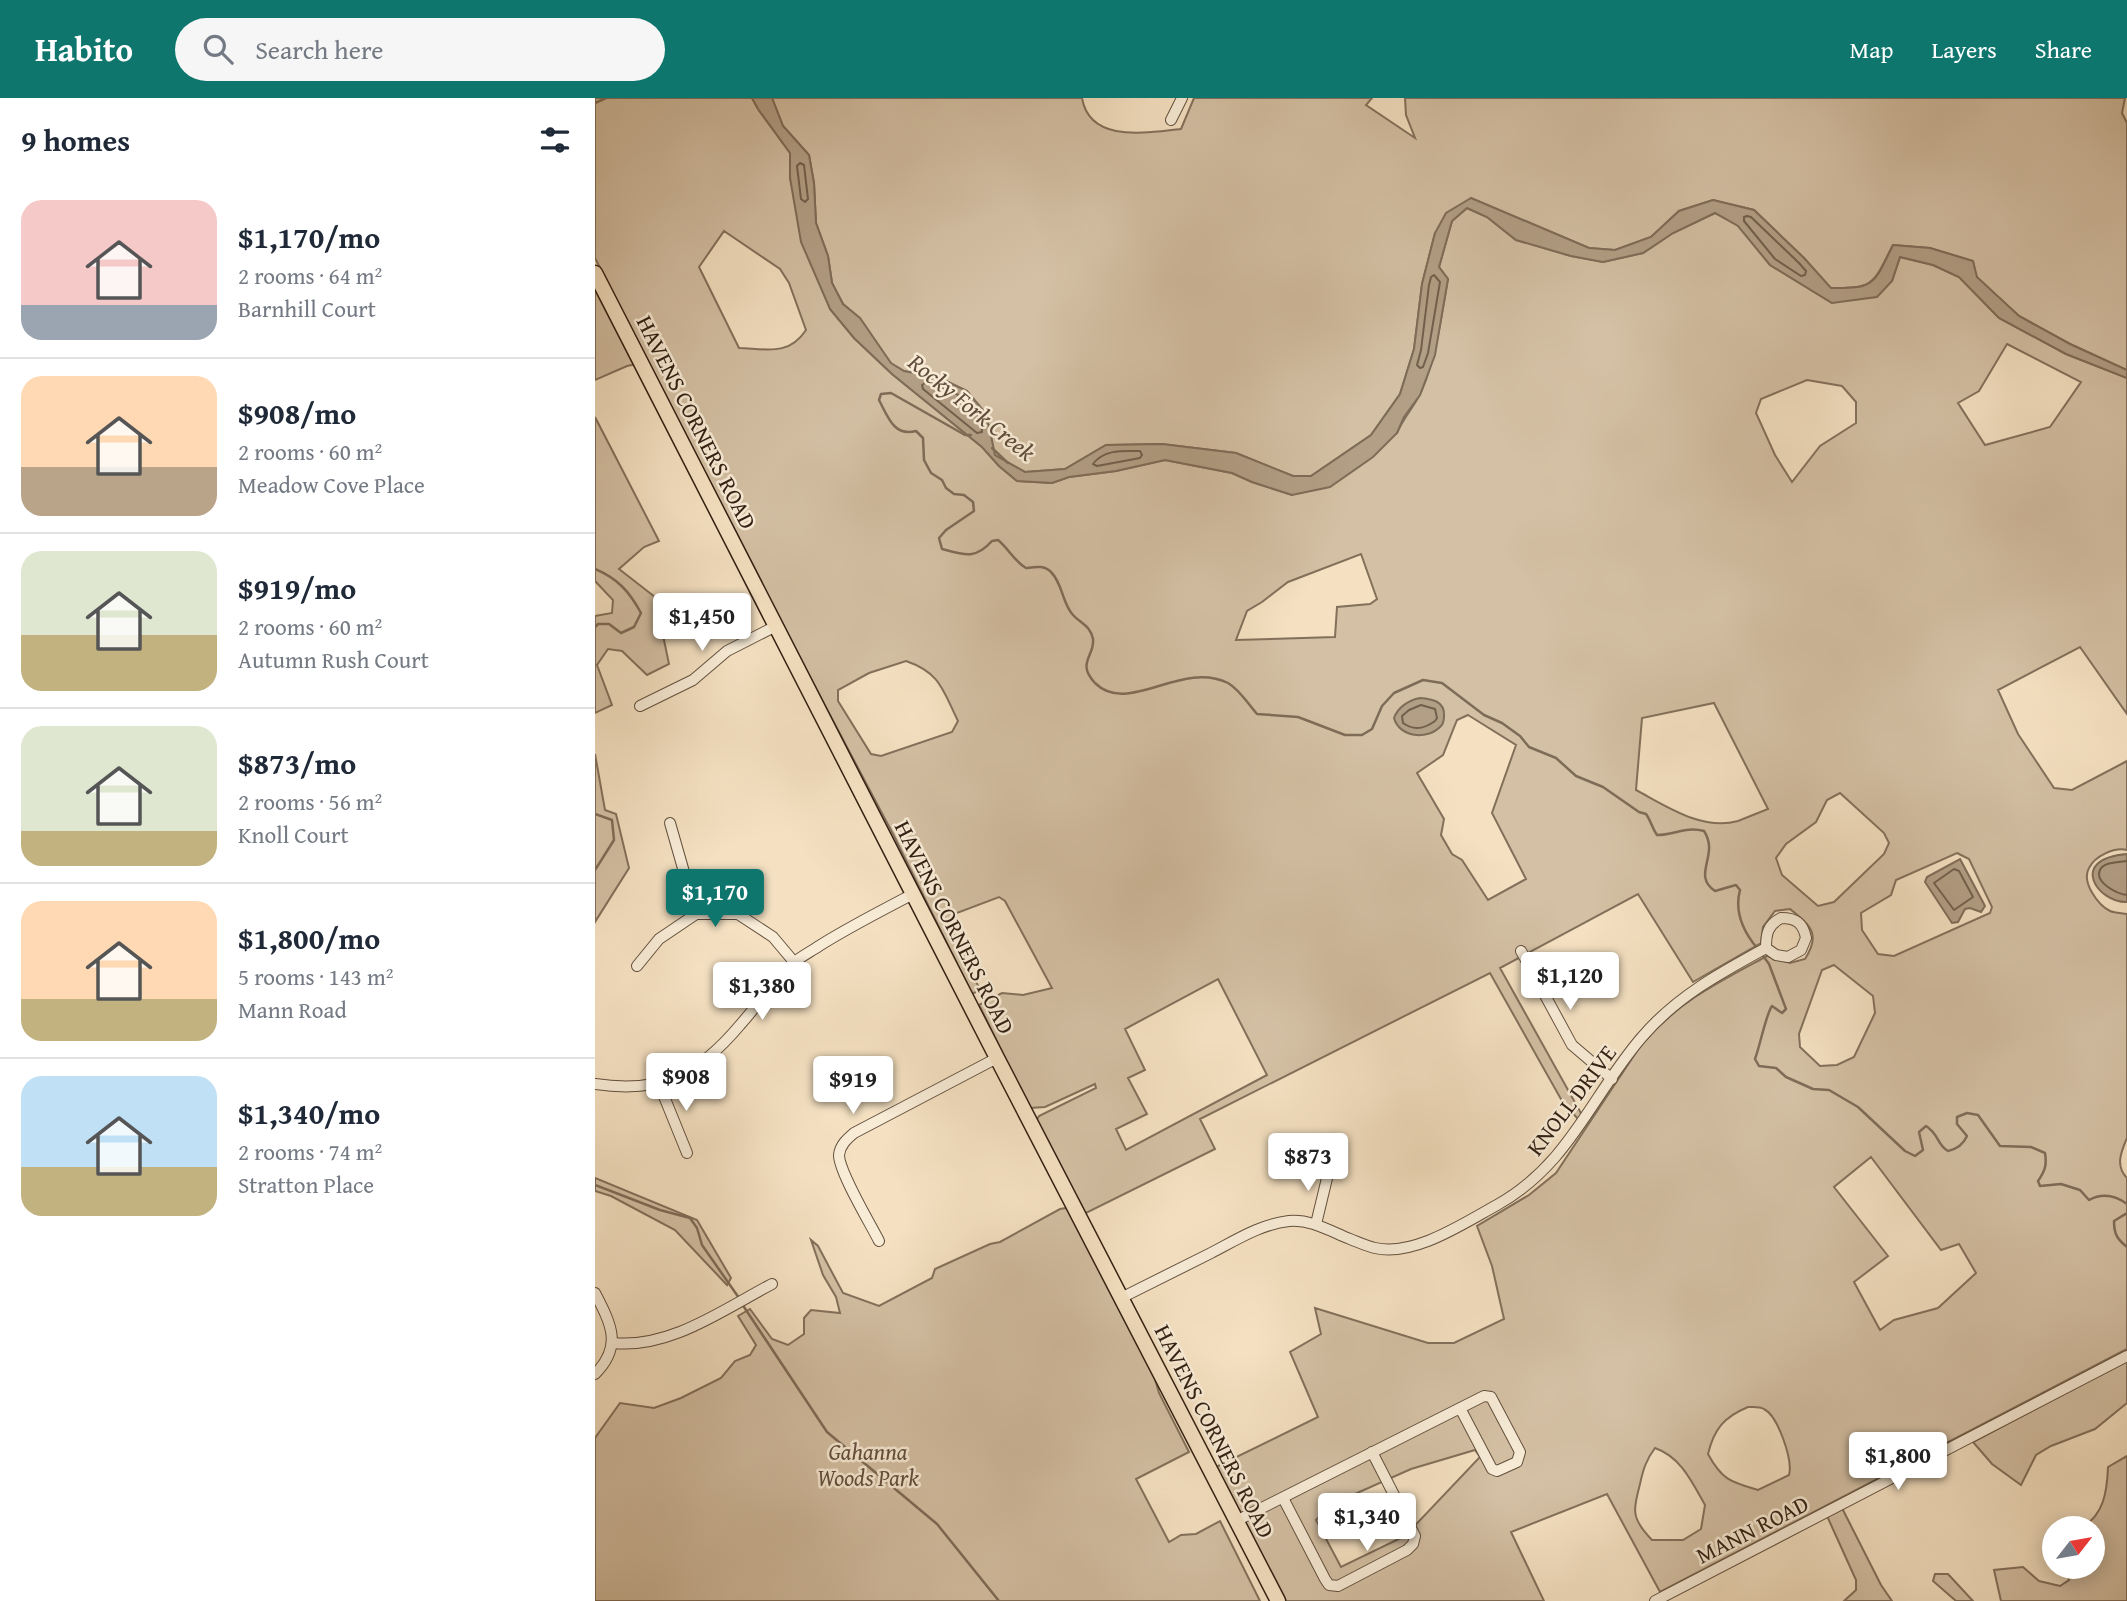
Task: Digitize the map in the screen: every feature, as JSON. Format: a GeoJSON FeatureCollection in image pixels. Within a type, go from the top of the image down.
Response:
{"type":"FeatureCollection","features":[{"type":"Feature","properties":{"kind":"main road","name":"HAVENS CORNERS ROAD"},"geometry":{"type":"LineString","coordinates":[[595,273],[912,894],[1278,1601]]}},
{"type":"Feature","properties":{"kind":"street"},"geometry":{"type":"LineString","coordinates":[[1171,120],[1182,98]]}},
{"type":"Feature","properties":{"kind":"street"},"geometry":{"type":"LineString","coordinates":[[640,706],[693,680],[727,651],[776,626]]}},
{"type":"Feature","properties":{"kind":"street"},"geometry":{"type":"LineString","coordinates":[[670,822],[696,914]]}},
{"type":"Feature","properties":{"kind":"street"},"geometry":{"type":"LineString","coordinates":[[595,1084],[625,1089],[659,1084],[688,1072],[707,1059],[740,1026],[761,997],[794,962],[846,929],[912,894]]}},
{"type":"Feature","properties":{"kind":"street"},"geometry":{"type":"LineString","coordinates":[[637,966],[659,939],[696,914],[738,914],[773,937],[794,962]]}},
{"type":"Feature","properties":{"kind":"street"},"geometry":{"type":"LineString","coordinates":[[1781,918],[1793,918],[1805,930],[1804,947],[1797,954],[1789,957],[1776,955],[1766,948],[1766,935],[1771,923],[1781,918]]}},
{"type":"Feature","properties":{"kind":"street","name":"KNOLL DRIVE"},"geometry":{"type":"LineString","coordinates":[[1121,1298],[1259,1228],[1291,1221],[1316,1224],[1377,1249],[1411,1248],[1501,1203],[1530,1183],[1557,1157],[1641,1038],[1671,1007],[1697,987],[1766,948]]}},
{"type":"Feature","properties":{"kind":"street"},"geometry":{"type":"LineString","coordinates":[[1521,951],[1572,1045],[1612,1079]]}},
{"type":"Feature","properties":{"kind":"street"},"geometry":{"type":"LineString","coordinates":[[879,1241],[842,1168],[839,1155],[843,1142],[854,1133],[997,1058]]}},
{"type":"Feature","properties":{"kind":"street"},"geometry":{"type":"LineString","coordinates":[[659,1084],[687,1153]]}},
{"type":"Feature","properties":{"kind":"street"},"geometry":{"type":"LineString","coordinates":[[1316,1224],[1329,1170]]}},
{"type":"Feature","properties":{"kind":"street"},"geometry":{"type":"LineString","coordinates":[[613,1343],[627,1345],[669,1337],[772,1284]]}},
{"type":"Feature","properties":{"kind":"street"},"geometry":{"type":"LineString","coordinates":[[595,1293],[609,1321],[613,1343],[607,1363],[595,1374]]}},
{"type":"Feature","properties":{"kind":"street","name":"MANN ROAD"},"geometry":{"type":"LineString","coordinates":[[1655,1601],[2127,1356]]}},
{"type":"Feature","properties":{"kind":"street"},"geometry":{"type":"LineString","coordinates":[[1236,1521],[1484,1395],[1491,1396],[1520,1452],[1517,1462],[1497,1471],[1492,1469],[1460,1408]]}},
{"type":"Feature","properties":{"kind":"street"},"geometry":{"type":"LineString","coordinates":[[1283,1498],[1325,1579],[1329,1585],[1338,1586],[1407,1550],[1413,1544],[1415,1536],[1372,1452]]}},
{"type":"Feature","properties":{"kind":"green space"},"geometry":{"type":"Polygon","coordinates":[[[595,98],[752,98],[790,153],[790,178],[830,309],[854,338],[892,374],[982,447],[1017,481],[1052,483],[1069,477],[1116,471],[1165,460],[1232,473],[1292,495],[1397,433],[1427,376],[1448,279],[1439,267],[1452,221],[1467,208],[1487,217],[1516,240],[1603,262],[1643,253],[1673,233],[1715,213],[1738,225],[1770,265],[1832,303],[1892,281],[1900,257],[1933,265],[1959,277],[1999,318],[2066,354],[2127,378],[2127,714],[2080,647],[1998,690],[2018,734],[2054,788],[2072,790],[2127,761],[2127,850],[2111,851],[2100,856],[2089,868],[2087,880],[2101,904],[2110,911],[2127,914],[2127,1138],[2120,1164],[2127,1178],[2127,1349],[1660,1592],[1607,1494],[1511,1532],[1544,1601],[1286,1601],[1216,1467],[1318,1417],[1290,1352],[1321,1334],[1315,1308],[1428,1343],[1454,1343],[1504,1319],[1492,1266],[1477,1226],[1529,1195],[1556,1173],[1641,1045],[1670,1016],[1699,994],[1767,956],[1790,963],[1805,959],[1812,943],[1811,931],[1790,909],[1775,911],[1763,927],[1761,943],[1693,982],[1638,894],[1500,968],[1582,1115],[1578,1119],[1562,1101],[1490,973],[1200,1119],[1215,1149],[1082,1215],[1036,1121],[1039,1116],[1096,1088],[1095,1084],[1045,1107],[1030,1108],[979,1005],[1002,993],[1023,995],[1052,988],[1005,901],[999,897],[954,914],[948,922],[980,990],[972,994],[893,834],[776,613],[595,258],[595,98]],[[724,231],[699,267],[739,348],[768,350],[785,347],[806,330],[789,283],[780,269],[724,231]],[[2007,344],[1979,391],[1958,403],[1985,445],[2050,427],[2081,382],[2007,344]],[[1807,380],[1761,399],[1756,413],[1775,455],[1792,482],[1820,446],[1856,423],[1856,402],[1842,386],[1807,380]],[[1361,554],[1288,582],[1247,611],[1236,640],[1335,637],[1337,607],[1370,604],[1377,599],[1361,554]],[[906,661],[869,673],[838,690],[838,701],[871,754],[881,756],[952,732],[958,721],[934,677],[906,661]],[[1714,703],[1642,718],[1636,790],[1698,820],[1725,823],[1738,821],[1768,809],[1714,703]],[[1468,715],[1457,720],[1443,755],[1417,773],[1444,819],[1441,835],[1452,854],[1462,860],[1488,900],[1526,879],[1492,813],[1516,745],[1468,715]],[[1840,793],[1827,800],[1816,822],[1786,844],[1776,858],[1782,875],[1818,906],[1834,902],[1884,854],[1889,843],[1884,833],[1840,793]],[[1957,853],[1896,880],[1891,895],[1861,913],[1862,930],[1878,954],[1894,956],[1990,913],[1992,907],[1969,859],[1957,853]],[[1834,965],[1822,970],[1799,1034],[1800,1047],[1820,1066],[1837,1065],[1854,1057],[1875,1013],[1873,996],[1834,965]],[[1218,979],[1125,1029],[1145,1070],[1128,1078],[1147,1114],[1116,1129],[1126,1150],[1267,1075],[1218,979]],[[1871,1157],[1834,1187],[1888,1256],[1854,1282],[1880,1330],[1894,1320],[1938,1308],[1976,1273],[1959,1244],[1941,1250],[1871,1157]],[[1748,1407],[1726,1420],[1713,1438],[1708,1454],[1723,1475],[1734,1482],[1758,1490],[1789,1475],[1789,1459],[1783,1439],[1769,1413],[1760,1407],[1748,1407]],[[1655,1448],[1647,1461],[1635,1508],[1640,1526],[1652,1540],[1683,1540],[1701,1529],[1705,1505],[1685,1471],[1672,1457],[1655,1448]],[[1475,1450],[1411,1469],[1330,1505],[1316,1520],[1341,1567],[1405,1536],[1480,1457],[1475,1450]]]}},
{"type":"Feature","properties":{"kind":"green space"},"geometry":{"type":"Polygon","coordinates":[[[772,98],[1082,98],[1087,113],[1096,123],[1108,129],[1137,133],[1181,129],[1194,98],[1372,98],[1366,105],[1415,138],[1406,115],[1405,98],[2125,98],[2122,113],[2127,123],[2127,370],[2070,344],[2019,316],[1976,277],[1973,261],[1930,248],[1893,245],[1871,281],[1856,287],[1830,288],[1804,258],[1754,210],[1713,200],[1679,211],[1651,237],[1615,250],[1589,248],[1471,198],[1435,233],[1422,284],[1414,349],[1400,394],[1371,435],[1311,476],[1293,476],[1236,453],[1162,444],[1106,445],[1065,469],[1025,472],[994,455],[989,426],[983,411],[967,391],[940,378],[904,371],[890,363],[860,319],[843,304],[832,283],[828,256],[816,223],[814,183],[809,155],[783,126],[772,98]]]}},
{"type":"Feature","properties":{"kind":"green space"},"geometry":{"type":"Polygon","coordinates":[[[595,283],[637,364],[595,380],[595,283]]]}},
{"type":"Feature","properties":{"kind":"green space"},"geometry":{"type":"Polygon","coordinates":[[[595,417],[659,541],[644,547],[619,569],[655,597],[669,664],[647,675],[622,651],[608,649],[597,665],[612,705],[595,713],[595,616],[612,613],[613,600],[595,581],[595,417]]]}},
{"type":"Feature","properties":{"kind":"green space"},"geometry":{"type":"Polygon","coordinates":[[[595,754],[605,810],[616,814],[629,868],[595,922],[595,754]]]}},
{"type":"Feature","properties":{"kind":"green space"},"geometry":{"type":"Polygon","coordinates":[[[595,1178],[697,1220],[731,1278],[727,1285],[675,1230],[611,1196],[595,1191],[595,1178]]]}},
{"type":"Feature","properties":{"kind":"green space","name":"Gahanna Woods Park"},"geometry":{"type":"Polygon","coordinates":[[[1067,1204],[1150,1362],[1159,1393],[1189,1452],[1136,1479],[1169,1542],[1181,1535],[1196,1534],[1220,1521],[1260,1601],[595,1601],[595,1438],[620,1403],[654,1408],[721,1378],[735,1361],[750,1355],[756,1345],[738,1316],[750,1309],[772,1339],[788,1345],[804,1334],[804,1318],[811,1310],[840,1313],[836,1297],[823,1275],[811,1240],[818,1246],[843,1293],[879,1306],[932,1278],[935,1269],[1000,1242],[1066,1208],[1067,1204]]]}},
{"type":"Feature","properties":{"kind":"green space"},"geometry":{"type":"Polygon","coordinates":[[[2127,1361],[2127,1403],[2095,1429],[2051,1446],[2036,1455],[2021,1485],[1992,1464],[1973,1442],[2127,1361]]]}},
{"type":"Feature","properties":{"kind":"green space"},"geometry":{"type":"Polygon","coordinates":[[[2127,1456],[2127,1601],[2001,1601],[1994,1570],[2023,1567],[2039,1581],[2060,1586],[2069,1579],[2105,1579],[2105,1516],[2095,1516],[2103,1502],[2108,1467],[2127,1456]]]}},
{"type":"Feature","properties":{"kind":"green space"},"geometry":{"type":"Polygon","coordinates":[[[1842,1508],[1881,1585],[1892,1601],[1844,1601],[1856,1590],[1856,1580],[1827,1516],[1842,1508]]]}},
{"type":"Feature","properties":{"kind":"green space"},"geometry":{"type":"Polygon","coordinates":[[[1935,1574],[1948,1574],[1973,1601],[1956,1601],[1933,1581],[1935,1574]]]}},
{"type":"Feature","properties":{"kind":"water"},"geometry":{"type":"Polygon","coordinates":[[[752,98],[772,98],[783,126],[809,155],[814,183],[816,223],[828,256],[832,283],[843,304],[860,318],[891,363],[904,371],[940,378],[967,391],[983,410],[995,455],[1025,472],[1065,469],[1106,445],[1162,444],[1236,453],[1293,476],[1311,476],[1371,435],[1400,394],[1414,349],[1422,284],[1435,233],[1446,213],[1471,198],[1589,248],[1615,250],[1651,237],[1679,211],[1713,200],[1754,210],[1831,288],[1857,287],[1872,281],[1893,245],[1930,248],[1973,261],[1977,277],[2019,316],[2070,344],[2127,370],[2127,378],[2066,354],[1999,318],[1959,277],[1933,265],[1900,257],[1892,281],[1877,297],[1832,303],[1770,265],[1738,226],[1715,213],[1673,233],[1643,253],[1603,262],[1516,240],[1487,217],[1467,208],[1452,221],[1439,267],[1448,279],[1435,355],[1420,395],[1404,417],[1397,433],[1373,457],[1330,487],[1292,495],[1232,473],[1165,460],[1116,471],[1069,477],[1052,483],[1017,481],[982,447],[892,374],[854,338],[830,309],[801,242],[790,178],[790,153],[752,98]]]}},
{"type":"Feature","properties":{"kind":"water"},"geometry":{"type":"Polygon","coordinates":[[[1420,698],[1440,704],[1444,711],[1444,720],[1435,731],[1414,735],[1401,729],[1394,718],[1404,705],[1420,698]]]}},
{"type":"Feature","properties":{"kind":"water"},"geometry":{"type":"Polygon","coordinates":[[[2127,854],[2127,902],[2106,896],[2098,889],[2093,872],[2098,864],[2109,858],[2127,854]]]}},
{"type":"Feature","properties":{"kind":"water"},"geometry":{"type":"Polygon","coordinates":[[[1960,859],[1985,906],[1981,912],[1965,909],[1958,922],[1952,923],[1925,882],[1927,877],[1960,859]]]}},
{"type":"Feature","properties":{"kind":"waterway"},"geometry":{"type":"LineString","coordinates":[[595,103],[606,98]]}},
{"type":"Feature","properties":{"kind":"waterway"},"geometry":{"type":"LineString","coordinates":[[971,435],[965,435],[891,393],[881,394],[879,400],[893,424],[902,431],[916,431],[923,438],[924,460],[931,473],[942,480],[946,488],[954,494],[964,495],[973,502],[974,511],[939,538],[942,549],[969,554],[998,540],[1026,568],[1042,567],[1051,572],[1069,610],[1092,634],[1093,645],[1087,670],[1095,683],[1108,692],[1123,694],[1192,678],[1210,678],[1232,686],[1257,714],[1298,717],[1345,735],[1362,735],[1372,729],[1382,706],[1394,693],[1423,680],[1442,683],[1484,715],[1502,723],[1520,736],[1529,747],[1556,758],[1576,776],[1603,787],[1646,814],[1657,835],[1704,831],[1709,848],[1705,871],[1708,885],[1715,891],[1736,885],[1740,890],[1738,906],[1741,921],[1757,948]]}},
{"type":"Feature","properties":{"kind":"waterway","name":"Rocky Fork Creek"},"geometry":{"type":"LineString","coordinates":[[992,448],[1008,463]]}},
{"type":"Feature","properties":{"kind":"waterway"},"geometry":{"type":"LineString","coordinates":[[595,569],[622,586],[641,613],[634,627],[621,633],[609,624],[598,624],[595,627]]}},
{"type":"Feature","properties":{"kind":"waterway"},"geometry":{"type":"LineString","coordinates":[[595,814],[612,820],[614,840],[595,870]]}},
{"type":"Feature","properties":{"kind":"waterway"},"geometry":{"type":"LineString","coordinates":[[1761,953],[1769,964],[1786,1009],[1782,1013],[1772,1006],[1770,1010],[1755,1059],[1759,1066],[1776,1068],[1786,1077],[1813,1089],[1829,1090],[1858,1107],[1905,1151],[1915,1156],[1923,1150],[1919,1132],[1926,1126],[1948,1151],[1959,1146],[1967,1136],[1957,1124],[1957,1117],[1967,1113],[1978,1115],[2000,1146],[2031,1147],[2045,1153],[2045,1168],[2038,1181],[2040,1186],[2061,1184],[2080,1190],[2089,1200],[2108,1196],[2127,1204]]}},
{"type":"Feature","properties":{"kind":"waterway"},"geometry":{"type":"LineString","coordinates":[[595,1185],[660,1210],[690,1218],[697,1228],[702,1245],[739,1298]]}},
{"type":"Feature","properties":{"kind":"waterway"},"geometry":{"type":"LineString","coordinates":[[2127,1213],[2114,1221],[2117,1236],[2127,1247]]}},
{"type":"Feature","properties":{"kind":"waterway"},"geometry":{"type":"LineString","coordinates":[[742,1304],[827,1432],[937,1524],[999,1601]]}}]}
